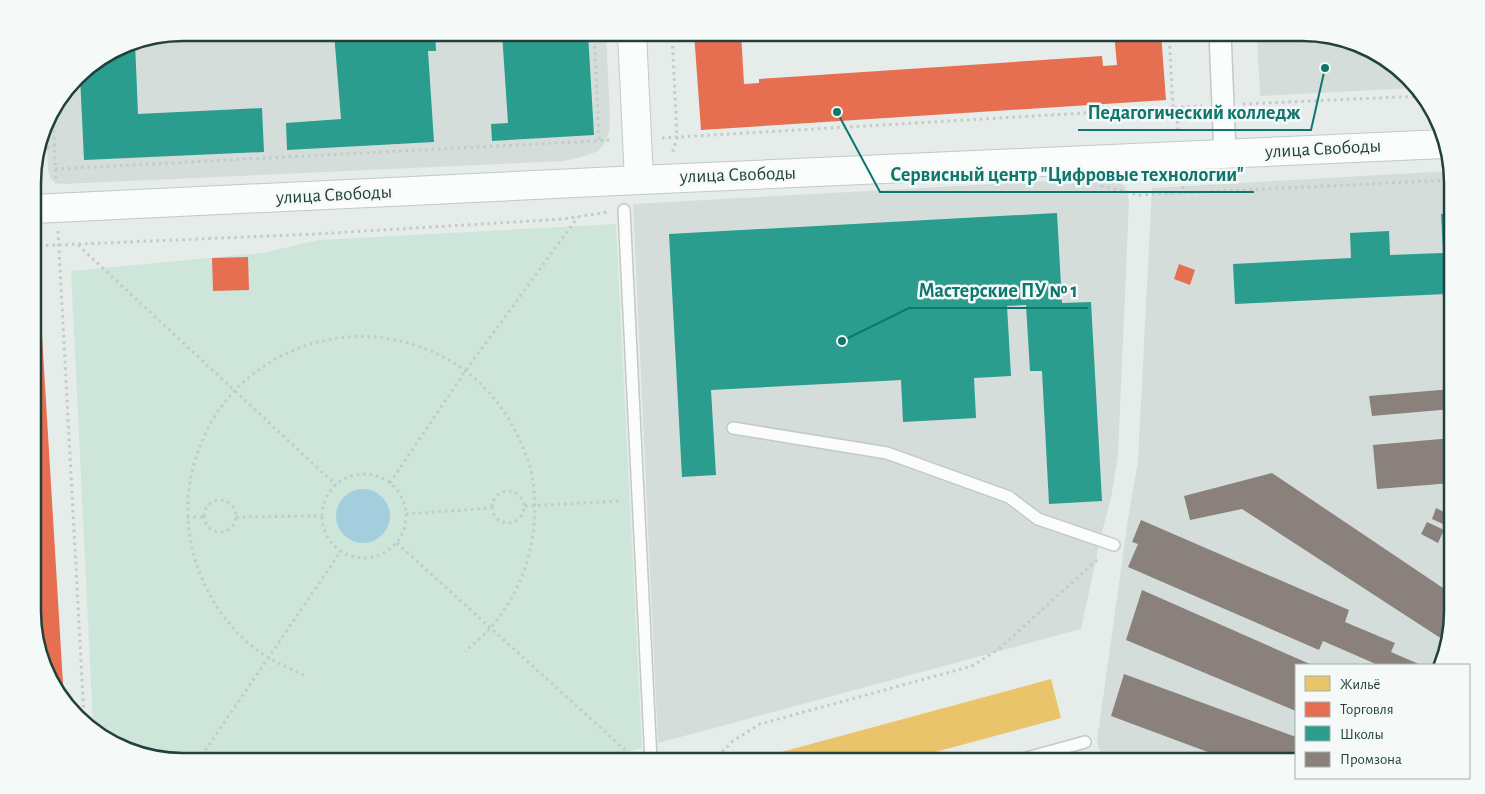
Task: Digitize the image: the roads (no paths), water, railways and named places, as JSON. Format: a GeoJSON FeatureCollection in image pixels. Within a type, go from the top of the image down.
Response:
{"type":"FeatureCollection","features":[{"type":"Feature","properties":{"kind":"main road"},"geometry":{"type":"LineString","coordinates":[[632,41],[638,180]]}},
{"type":"Feature","properties":{"kind":"main road","name":"улица Свободы"},"geometry":{"type":"LineString","coordinates":[[45,209],[665,178],[1438,144]]}},
{"type":"Feature","properties":{"kind":"street"},"geometry":{"type":"LineString","coordinates":[[1220,41],[1225,154]]}},
{"type":"Feature","properties":{"kind":"lane"},"geometry":{"type":"LineString","coordinates":[[624,210],[651,753]]}},
{"type":"Feature","properties":{"kind":"lane"},"geometry":{"type":"LineString","coordinates":[[733,428],[887,453],[1009,498],[1038,519],[1114,545]]}},
{"type":"Feature","properties":{"kind":"lane"},"geometry":{"type":"LineString","coordinates":[[1048,752],[1085,742]]}},
{"type":"Feature","properties":{"kind":"water"},"geometry":{"type":"Polygon","coordinates":[[[363,489],[373,491],[382,497],[388,506],[390,516],[388,526],[382,535],[373,541],[363,543],[353,541],[344,535],[338,526],[336,516],[338,506],[344,497],[353,491],[363,489]]]}},
{"type":"Feature","properties":{"kind":"place","name":"Педагогический колледж"},"geometry":{"type":"Point","coordinates":[1325,68]}},
{"type":"Feature","properties":{"kind":"place","name":"Сервисный центр \"Цифровые технологии\""},"geometry":{"type":"Point","coordinates":[837,112]}},
{"type":"Feature","properties":{"kind":"place","name":"Мастерские ПУ № 1"},"geometry":{"type":"Point","coordinates":[842,341]}}]}
